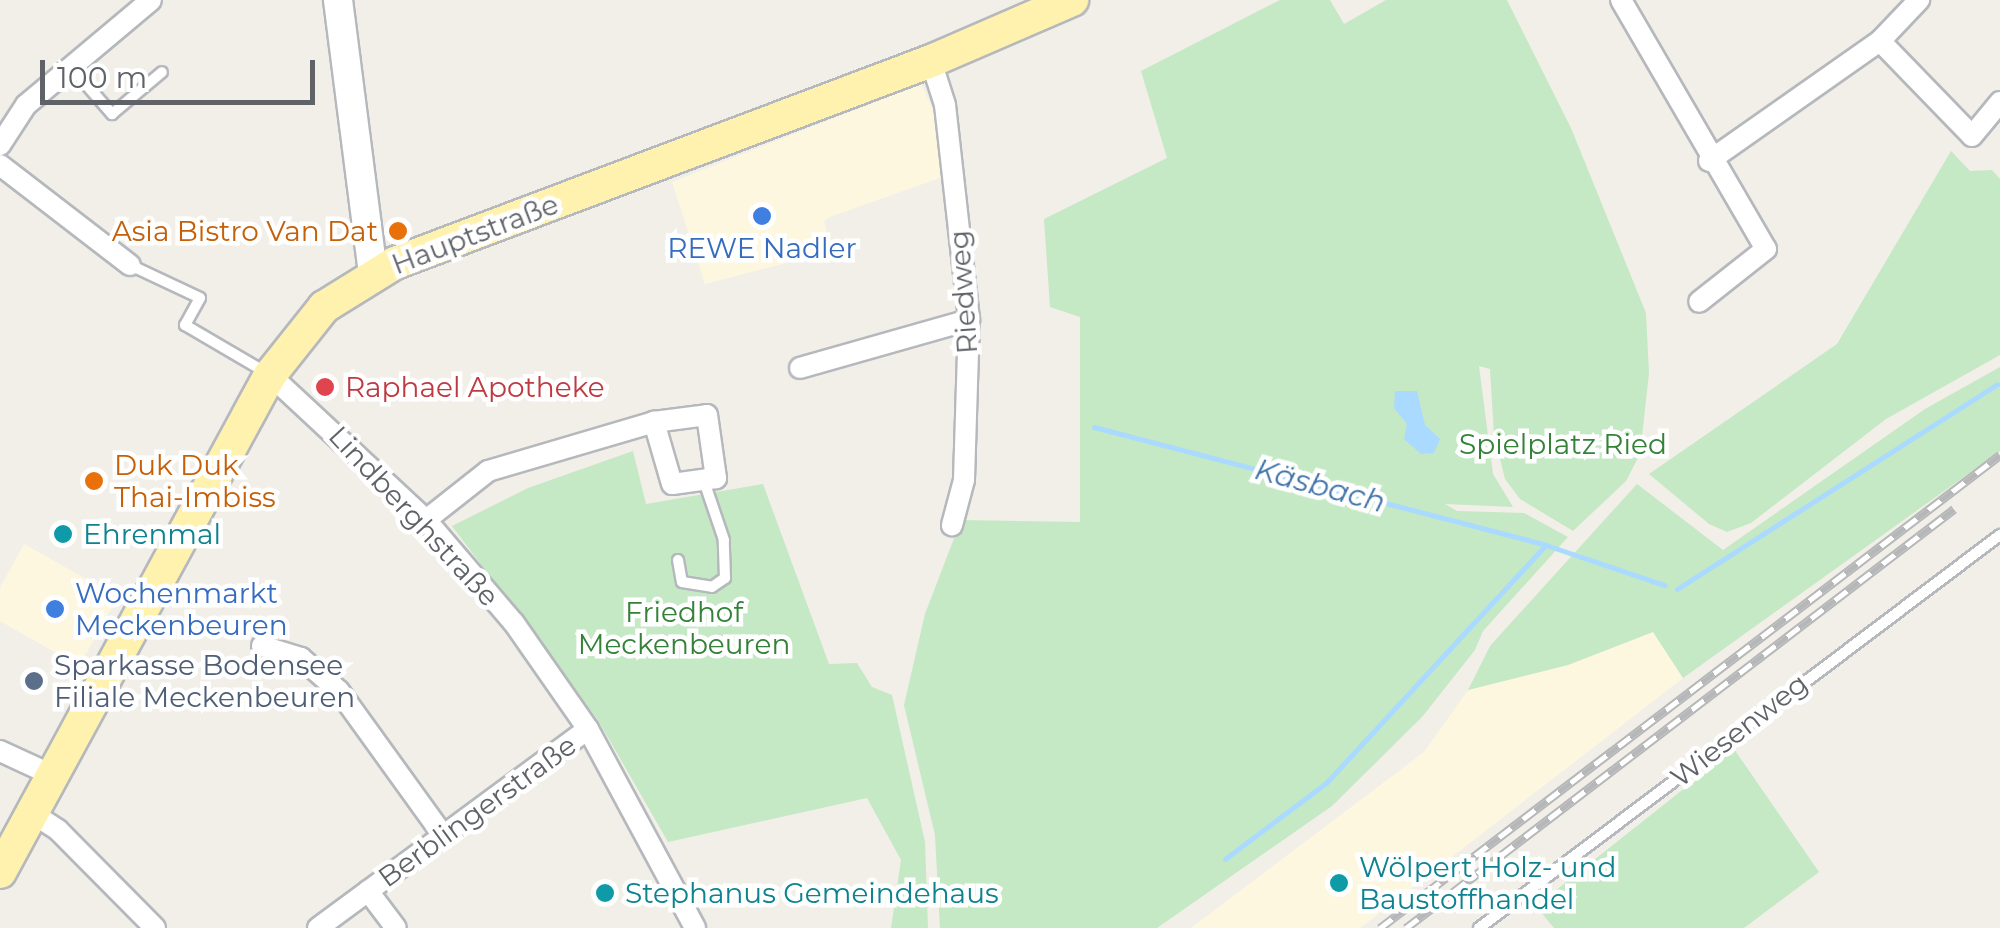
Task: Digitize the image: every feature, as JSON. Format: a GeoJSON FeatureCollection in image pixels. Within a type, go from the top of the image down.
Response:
{"type":"FeatureCollection","features":[{"type":"Feature","properties":{"kind":"main road"},"geometry":{"type":"LineString","coordinates":[[338,0],[373,274]]}},
{"type":"Feature","properties":{"kind":"main road","name":"Hauptstraße"},"geometry":{"type":"LineString","coordinates":[[0,872],[270,375],[324,307],[373,274],[932,61],[1072,0]]}},
{"type":"Feature","properties":{"kind":"street"},"geometry":{"type":"LineString","coordinates":[[1621,0],[1710,161],[1766,249],[1698,302]]}},
{"type":"Feature","properties":{"kind":"street"},"geometry":{"type":"LineString","coordinates":[[1710,161],[1880,41],[1919,0]]}},
{"type":"Feature","properties":{"kind":"street"},"geometry":{"type":"LineString","coordinates":[[0,145],[26,105],[148,1]]}},
{"type":"Feature","properties":{"kind":"street"},"geometry":{"type":"LineString","coordinates":[[1880,41],[1972,136],[2000,102]]}},
{"type":"Feature","properties":{"kind":"street","name":"Riedweg"},"geometry":{"type":"LineString","coordinates":[[932,61],[945,105],[969,320],[964,480],[952,525]]}},
{"type":"Feature","properties":{"kind":"street"},"geometry":{"type":"LineString","coordinates":[[0,165],[130,266]]}},
{"type":"Feature","properties":{"kind":"street"},"geometry":{"type":"LineString","coordinates":[[800,368],[969,320]]}},
{"type":"Feature","properties":{"kind":"street","name":"Lindberghstraße"},"geometry":{"type":"LineString","coordinates":[[270,375],[426,520],[514,623],[588,730],[694,928]]}},
{"type":"Feature","properties":{"kind":"street"},"geometry":{"type":"LineString","coordinates":[[426,520],[488,471],[654,422],[707,415],[716,478],[672,484],[654,422]]}},
{"type":"Feature","properties":{"kind":"street"},"geometry":{"type":"LineString","coordinates":[[262,646],[301,658],[338,691],[443,835]]}},
{"type":"Feature","properties":{"kind":"street","name":"Berblingerstraße"},"geometry":{"type":"LineString","coordinates":[[318,928],[588,730]]}},
{"type":"Feature","properties":{"kind":"street"},"geometry":{"type":"LineString","coordinates":[[0,751],[52,775]]}},
{"type":"Feature","properties":{"kind":"street"},"geometry":{"type":"LineString","coordinates":[[32,813],[58,830],[155,928]]}},
{"type":"Feature","properties":{"kind":"street"},"geometry":{"type":"LineString","coordinates":[[368,890],[396,928]]}},
{"type":"Feature","properties":{"kind":"lane"},"geometry":{"type":"LineString","coordinates":[[69,65],[112,114],[162,72]]}},
{"type":"Feature","properties":{"kind":"lane"},"geometry":{"type":"LineString","coordinates":[[130,266],[200,298],[185,325],[270,375]]}},
{"type":"Feature","properties":{"kind":"lane"},"geometry":{"type":"LineString","coordinates":[[678,560],[682,582],[712,587],[725,578],[730,562],[704,480]]}},
{"type":"Feature","properties":{"kind":"lane","name":"Wiesenweg"},"geometry":{"type":"LineString","coordinates":[[1479,928],[2000,534]]}},
{"type":"Feature","properties":{"kind":"shaded area"},"geometry":{"type":"Polygon","coordinates":[[[921,84],[937,118],[945,176],[830,217],[824,221],[832,251],[705,284],[672,182],[921,84]]]}},
{"type":"Feature","properties":{"kind":"shaded area","name":"Wochenmarkt Meckenbeuren"},"geometry":{"type":"Polygon","coordinates":[[[24,544],[118,597],[79,666],[0,621],[0,588],[24,544]]]}},
{"type":"Feature","properties":{"kind":"shaded area"},"geometry":{"type":"Polygon","coordinates":[[[1653,632],[1683,678],[1360,928],[1191,928],[1424,752],[1468,690],[1568,665],[1653,632]]]}},
{"type":"Feature","properties":{"kind":"green space","name":"Spielplatz Ried"},"geometry":{"type":"Polygon","coordinates":[[[1280,0],[1330,0],[1344,24],[1386,0],[1507,0],[1571,128],[1646,313],[1649,373],[1640,454],[1626,481],[1573,531],[1520,499],[1505,479],[1494,435],[1490,369],[1479,366],[1493,474],[1513,507],[1445,504],[1457,511],[1524,513],[1568,537],[1483,631],[1475,650],[1422,717],[1332,806],[1157,928],[940,928],[935,835],[904,705],[925,614],[961,520],[1080,522],[1080,317],[1050,307],[1044,219],[1167,158],[1141,71],[1280,0]]]}},
{"type":"Feature","properties":{"kind":"green space"},"geometry":{"type":"Polygon","coordinates":[[[1951,151],[1970,171],[1992,170],[2000,179],[2000,355],[1886,419],[1751,523],[1727,532],[1709,524],[1649,474],[1837,344],[1951,151]]]}},
{"type":"Feature","properties":{"kind":"green space"},"geometry":{"type":"Polygon","coordinates":[[[2000,367],[2000,451],[1683,678],[1653,632],[1568,665],[1468,690],[1490,646],[1637,484],[1723,550],[1925,409],[2000,367]]]}},
{"type":"Feature","properties":{"kind":"green space","name":"Friedhof Meckenbeuren"},"geometry":{"type":"Polygon","coordinates":[[[633,451],[646,504],[763,484],[829,664],[857,663],[872,687],[892,695],[925,842],[928,928],[891,928],[901,860],[867,798],[668,842],[598,720],[452,526],[528,488],[633,451]]]}},
{"type":"Feature","properties":{"kind":"green space"},"geometry":{"type":"Polygon","coordinates":[[[1734,749],[1819,872],[1744,928],[1554,928],[1536,906],[1734,749]]]}},
{"type":"Feature","properties":{"kind":"water"},"geometry":{"type":"Polygon","coordinates":[[[1395,391],[1417,391],[1425,425],[1440,439],[1434,453],[1421,454],[1404,439],[1407,424],[1394,408],[1395,391]]]}},
{"type":"Feature","properties":{"kind":"waterway","name":"Käsbach"},"geometry":{"type":"LineString","coordinates":[[1677,589],[1997,384]]}},
{"type":"Feature","properties":{"kind":"waterway","name":"Käsbach"},"geometry":{"type":"LineString","coordinates":[[1094,427],[1546,545],[1664,585]]}},
{"type":"Feature","properties":{"kind":"waterway","name":"Käsbach"},"geometry":{"type":"LineString","coordinates":[[1225,859],[1326,783],[1546,545]]}},
{"type":"Feature","properties":{"kind":"railway"},"geometry":{"type":"LineString","coordinates":[[1380,928],[2000,455]]}},
{"type":"Feature","properties":{"kind":"railway"},"geometry":{"type":"LineString","coordinates":[[1406,928],[1954,509]]}},
{"type":"Feature","properties":{"kind":"place","name":"REWE Nadler"},"geometry":{"type":"Point","coordinates":[762,216]}},
{"type":"Feature","properties":{"kind":"place","name":"Asia Bistro Van Dat"},"geometry":{"type":"Point","coordinates":[398,231]}},
{"type":"Feature","properties":{"kind":"place","name":"Raphael Apotheke"},"geometry":{"type":"Point","coordinates":[325,387]}},
{"type":"Feature","properties":{"kind":"place","name":"Duk Duk Thai-Imbiss"},"geometry":{"type":"Point","coordinates":[94,481]}},
{"type":"Feature","properties":{"kind":"place","name":"Ehrenmal"},"geometry":{"type":"Point","coordinates":[63,534]}},
{"type":"Feature","properties":{"kind":"place","name":"Wochenmarkt Meckenbeuren"},"geometry":{"type":"Point","coordinates":[55,609]}},
{"type":"Feature","properties":{"kind":"place","name":"Sparkasse Bodensee Filiale Meckenbeuren"},"geometry":{"type":"Point","coordinates":[34,681]}},
{"type":"Feature","properties":{"kind":"place","name":"Wölpert Holz- und Baustoffhandel"},"geometry":{"type":"Point","coordinates":[1339,883]}},
{"type":"Feature","properties":{"kind":"place","name":"Stephanus Gemeindehaus"},"geometry":{"type":"Point","coordinates":[605,893]}}]}
